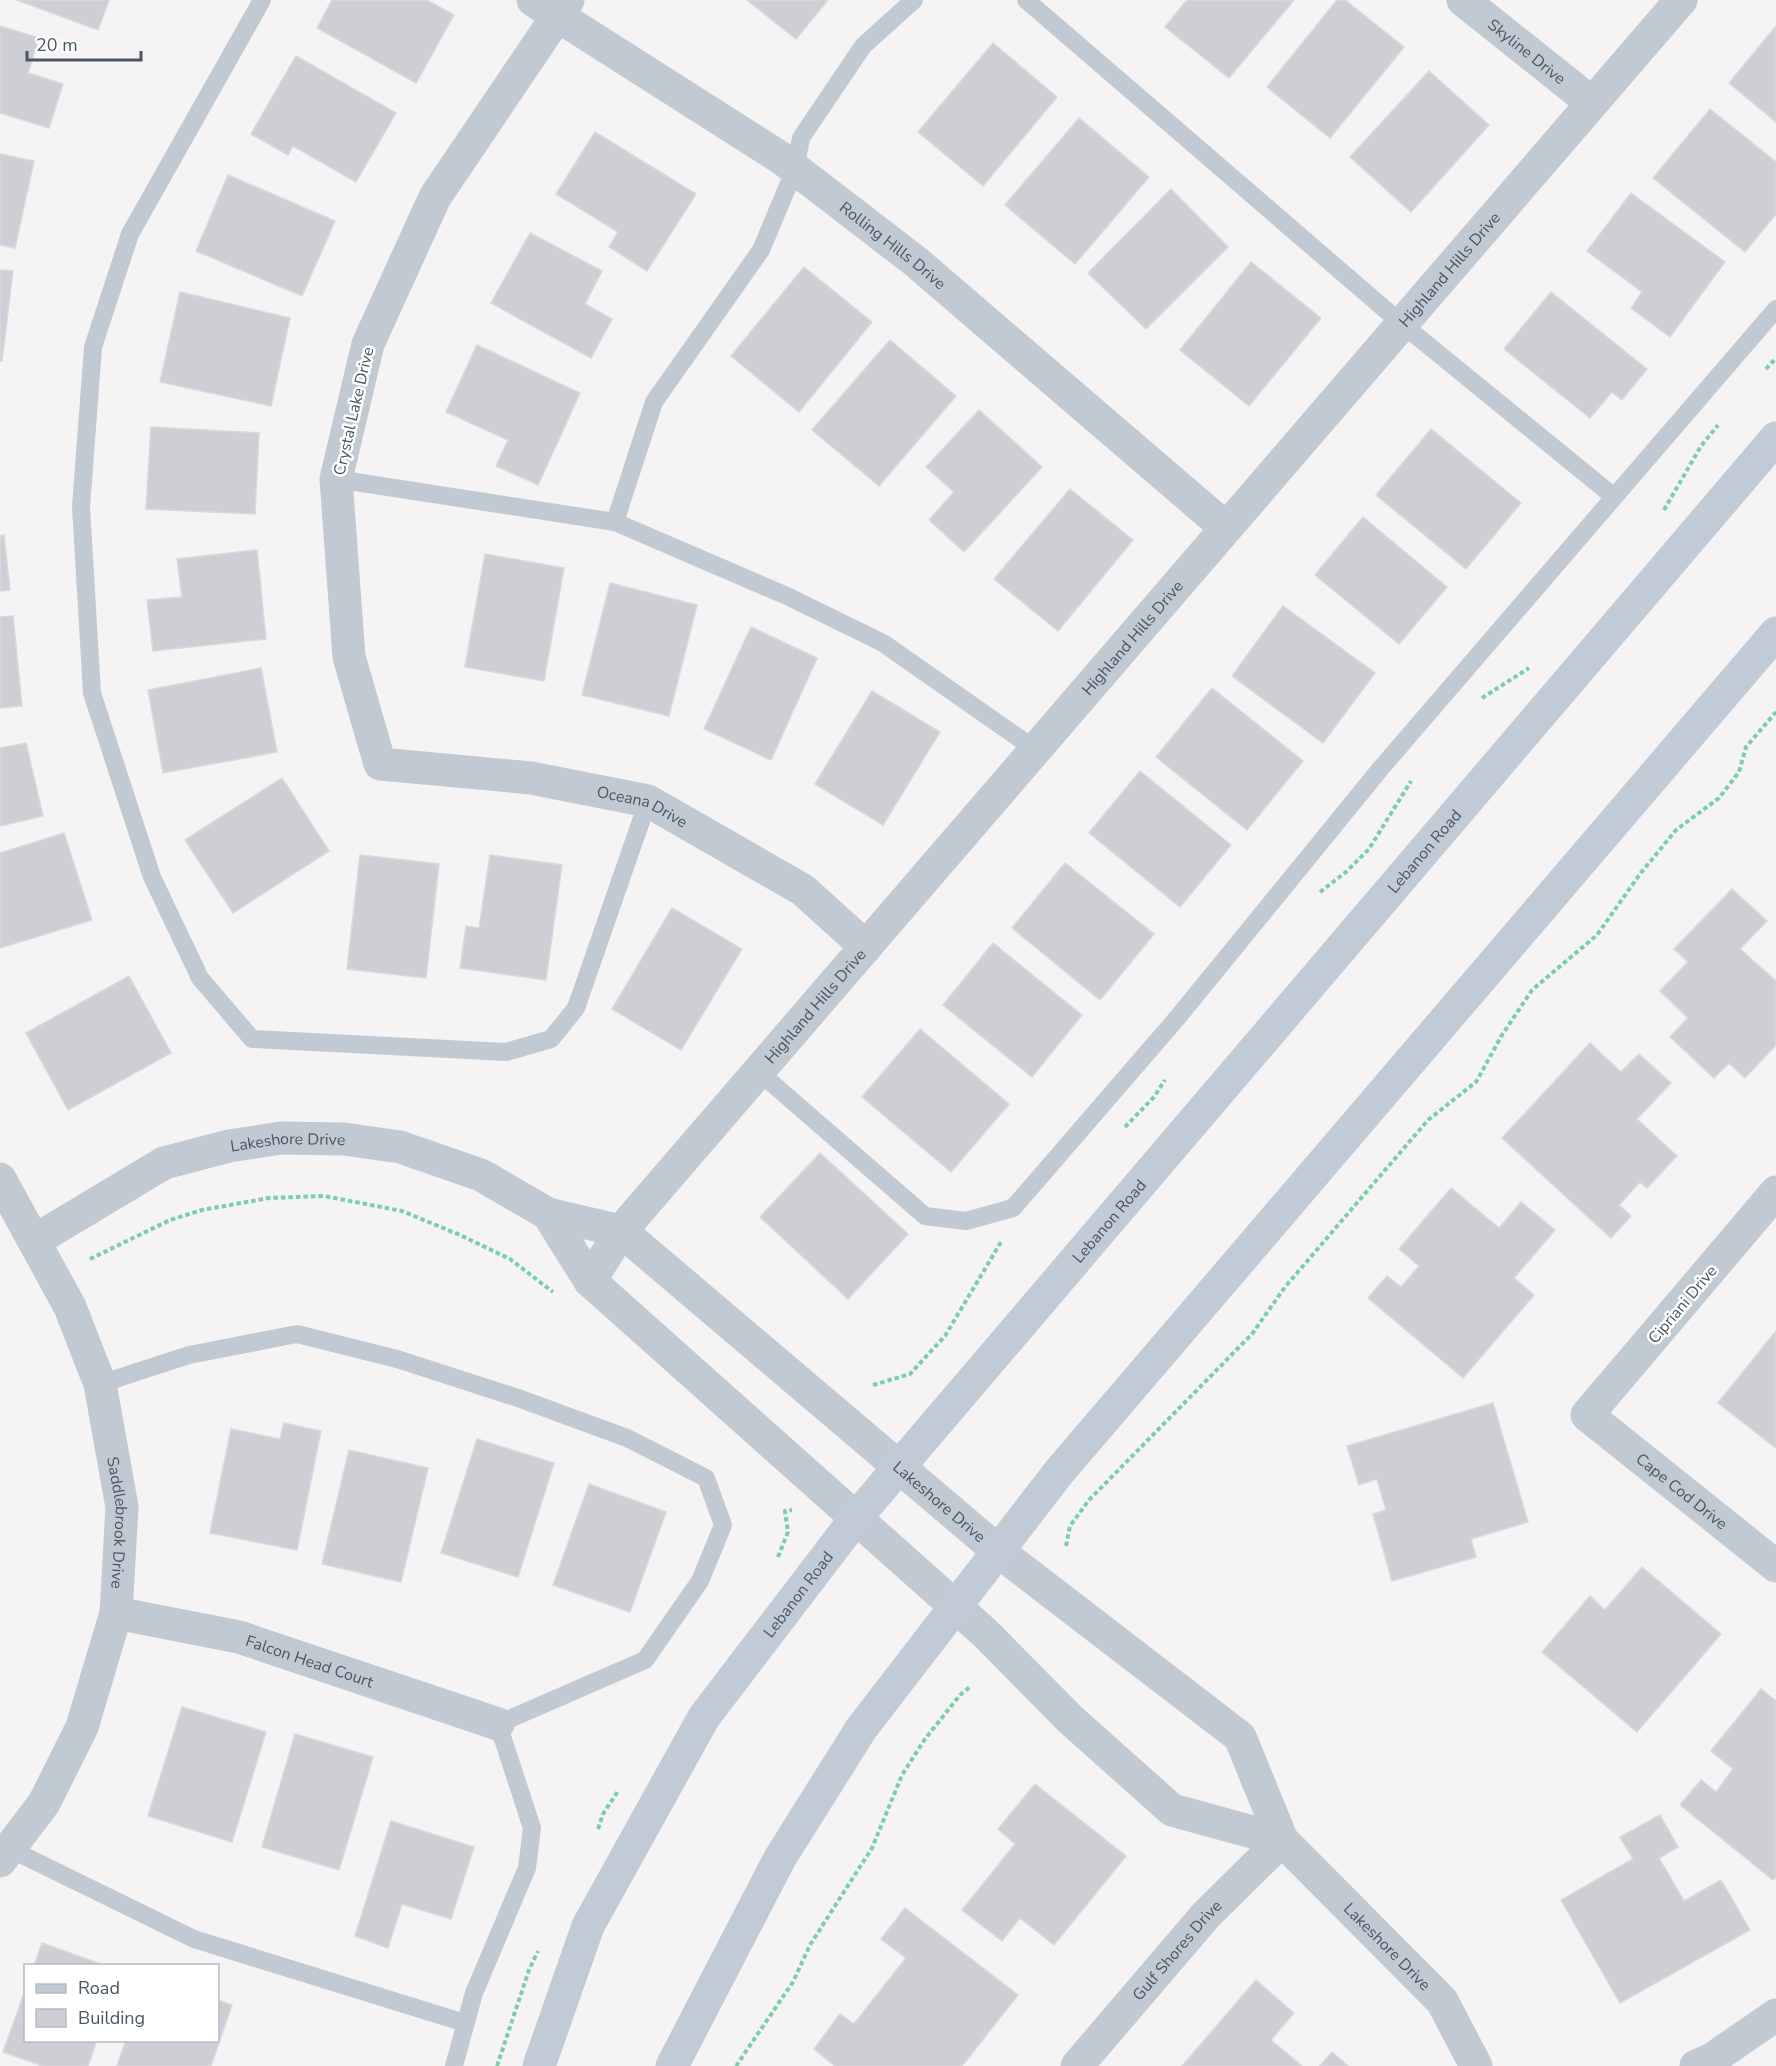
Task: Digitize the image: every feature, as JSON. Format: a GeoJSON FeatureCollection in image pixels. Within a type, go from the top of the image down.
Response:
{"type":"FeatureCollection","features":[{"type":"Feature","properties":{"kind":"main road","name":"Lebanon Road"},"geometry":{"type":"LineString","coordinates":[[539,2066],[588,1926],[704,1717],[856,1518],[1776,438]]}},
{"type":"Feature","properties":{"kind":"main road"},"geometry":{"type":"LineString","coordinates":[[672,2066],[780,1857],[861,1729],[955,1606],[1059,1472],[1776,633]]}},
{"type":"Feature","properties":{"kind":"street","name":"Skyline Drive"},"geometry":{"type":"LineString","coordinates":[[1462,0],[1592,103]]}},
{"type":"Feature","properties":{"kind":"street","name":"Highland Hills Drive"},"geometry":{"type":"LineString","coordinates":[[590,1281],[621,1231],[1681,0]]}},
{"type":"Feature","properties":{"kind":"street","name":"Rolling Hills Drive"},"geometry":{"type":"LineString","coordinates":[[553,5],[781,158],[915,261],[1226,528]]}},
{"type":"Feature","properties":{"kind":"street","name":"Crystal Lake Drive"},"geometry":{"type":"LineString","coordinates":[[380,764],[349,657],[336,479],[368,344],[435,197],[553,5]]}},
{"type":"Feature","properties":{"kind":"street","name":"Oceana Drive"},"geometry":{"type":"LineString","coordinates":[[380,764],[531,778],[648,801],[803,890],[866,947]]}},
{"type":"Feature","properties":{"kind":"street","name":"Lakeshore Drive"},"geometry":{"type":"LineString","coordinates":[[34,1241],[164,1163],[229,1146],[281,1138],[344,1139],[400,1148],[481,1175],[548,1214],[621,1231],[998,1551],[1240,1737],[1282,1840],[1442,2001],[1476,2066]]}},
{"type":"Feature","properties":{"kind":"street","name":"Saddlebrook Drive"},"geometry":{"type":"LineString","coordinates":[[0,1179],[70,1307],[100,1384],[122,1506],[116,1613],[82,1727],[44,1803],[4,1854]]}},
{"type":"Feature","properties":{"kind":"street","name":"Cipriani Drive"},"geometry":{"type":"LineString","coordinates":[[1587,1416],[1776,1192]]}},
{"type":"Feature","properties":{"kind":"street","name":"Lakeshore Drive"},"geometry":{"type":"LineString","coordinates":[[548,1214],[590,1281],[997,1644],[1070,1719],[1172,1810],[1282,1840]]}},
{"type":"Feature","properties":{"kind":"street","name":"Cape Cod Drive"},"geometry":{"type":"LineString","coordinates":[[1587,1416],[1776,1566]]}},
{"type":"Feature","properties":{"kind":"street","name":"Falcon Head Court"},"geometry":{"type":"LineString","coordinates":[[116,1613],[239,1637],[498,1724]]}},
{"type":"Feature","properties":{"kind":"street","name":"Gulf Shores Drive"},"geometry":{"type":"LineString","coordinates":[[1077,2066],[1206,1915],[1282,1840]]}},
{"type":"Feature","properties":{"kind":"street"},"geometry":{"type":"LineString","coordinates":[[1696,2066],[1712,2059],[1776,2014]]}},
{"type":"Feature","properties":{"kind":"lane"},"geometry":{"type":"LineString","coordinates":[[262,0],[130,234],[93,347],[81,507],[92,693],[152,877],[200,978],[252,1039],[506,1052],[551,1039],[576,1008],[648,801]]}},
{"type":"Feature","properties":{"kind":"lane"},"geometry":{"type":"LineString","coordinates":[[615,522],[654,402],[761,250],[795,169],[801,138],[863,46],[914,0]]}},
{"type":"Feature","properties":{"kind":"lane"},"geometry":{"type":"LineString","coordinates":[[1026,0],[1402,324],[1613,496]]}},
{"type":"Feature","properties":{"kind":"lane"},"geometry":{"type":"LineString","coordinates":[[759,1072],[925,1216],[966,1221],[1013,1208],[1178,1017],[1380,768],[1776,309]]}},
{"type":"Feature","properties":{"kind":"lane"},"geometry":{"type":"LineString","coordinates":[[336,479],[615,522],[787,597],[883,643],[1036,750]]}},
{"type":"Feature","properties":{"kind":"lane"},"geometry":{"type":"LineString","coordinates":[[100,1384],[189,1355],[297,1334],[397,1359],[518,1398],[627,1438],[706,1478],[723,1525],[700,1581],[645,1660],[498,1724],[532,1828],[527,1868],[474,1993],[454,2066]]}},
{"type":"Feature","properties":{"kind":"lane"},"geometry":{"type":"LineString","coordinates":[[4,1854],[194,1939],[465,2023]]}},
{"type":"Feature","properties":{"kind":"path"},"geometry":{"type":"LineString","coordinates":[[1763,372],[1776,358]]}},
{"type":"Feature","properties":{"kind":"path"},"geometry":{"type":"LineString","coordinates":[[1662,513],[1701,446],[1722,420]]}},
{"type":"Feature","properties":{"kind":"path"},"geometry":{"type":"LineString","coordinates":[[1479,700],[1539,662]]}},
{"type":"Feature","properties":{"kind":"path"},"geometry":{"type":"LineString","coordinates":[[1066,1546],[1070,1526],[1089,1500],[1252,1334],[1285,1287],[1428,1120],[1476,1082],[1502,1035],[1532,990],[1597,935],[1640,874],[1676,830],[1719,798],[1739,772],[1746,747],[1776,712]]}},
{"type":"Feature","properties":{"kind":"path"},"geometry":{"type":"LineString","coordinates":[[1320,892],[1346,872],[1369,849],[1412,779]]}},
{"type":"Feature","properties":{"kind":"path"},"geometry":{"type":"LineString","coordinates":[[1121,1131],[1154,1097],[1167,1077]]}},
{"type":"Feature","properties":{"kind":"path"},"geometry":{"type":"LineString","coordinates":[[90,1259],[170,1220],[202,1210],[269,1198],[324,1196],[402,1211],[460,1235],[510,1259],[557,1296]]}},
{"type":"Feature","properties":{"kind":"path"},"geometry":{"type":"LineString","coordinates":[[873,1385],[910,1374],[945,1335],[1000,1243],[1010,1235]]}},
{"type":"Feature","properties":{"kind":"path"},"geometry":{"type":"LineString","coordinates":[[782,1502],[785,1510]]}},
{"type":"Feature","properties":{"kind":"path"},"geometry":{"type":"LineString","coordinates":[[736,2066],[793,1982],[810,1945],[872,1848],[902,1775],[913,1757],[960,1695],[971,1686]]}},
{"type":"Feature","properties":{"kind":"building"},"geometry":{"type":"Polygon","coordinates":[[[17,0],[109,0],[98,30],[17,0]]]}},
{"type":"Feature","properties":{"kind":"building"},"geometry":{"type":"Polygon","coordinates":[[[332,0],[427,0],[454,15],[416,83],[317,28],[332,0]]]}},
{"type":"Feature","properties":{"kind":"building"},"geometry":{"type":"Polygon","coordinates":[[[747,0],[828,0],[796,39],[747,0]]]}},
{"type":"Feature","properties":{"kind":"building"},"geometry":{"type":"Polygon","coordinates":[[[1187,0],[1294,0],[1229,78],[1165,27],[1187,0]]]}},
{"type":"Feature","properties":{"kind":"building"},"geometry":{"type":"Polygon","coordinates":[[[1337,0],[1345,0],[1404,47],[1330,138],[1267,87],[1337,0]]]}},
{"type":"Feature","properties":{"kind":"building"},"geometry":{"type":"Polygon","coordinates":[[[0,26],[39,38],[28,73],[63,84],[49,128],[0,113],[0,26]]]}},
{"type":"Feature","properties":{"kind":"building"},"geometry":{"type":"Polygon","coordinates":[[[1776,26],[1776,122],[1729,83],[1776,26]]]}},
{"type":"Feature","properties":{"kind":"building"},"geometry":{"type":"Polygon","coordinates":[[[993,43],[1057,97],[983,186],[918,132],[993,43]]]}},
{"type":"Feature","properties":{"kind":"building"},"geometry":{"type":"Polygon","coordinates":[[[296,56],[396,113],[356,182],[293,146],[288,155],[251,134],[296,56]]]}},
{"type":"Feature","properties":{"kind":"building"},"geometry":{"type":"Polygon","coordinates":[[[1429,71],[1489,125],[1411,212],[1350,157],[1429,71]]]}},
{"type":"Feature","properties":{"kind":"building"},"geometry":{"type":"Polygon","coordinates":[[[1710,109],[1776,162],[1776,214],[1745,252],[1653,178],[1710,109]]]}},
{"type":"Feature","properties":{"kind":"building"},"geometry":{"type":"Polygon","coordinates":[[[1079,118],[1149,177],[1075,264],[1005,205],[1079,118]]]}},
{"type":"Feature","properties":{"kind":"building"},"geometry":{"type":"Polygon","coordinates":[[[595,132],[696,194],[647,271],[609,247],[618,232],[556,194],[595,132]]]}},
{"type":"Feature","properties":{"kind":"building"},"geometry":{"type":"Polygon","coordinates":[[[0,154],[34,161],[15,248],[0,245],[0,154]]]}},
{"type":"Feature","properties":{"kind":"building"},"geometry":{"type":"Polygon","coordinates":[[[228,175],[335,221],[302,296],[196,251],[228,175]]]}},
{"type":"Feature","properties":{"kind":"building"},"geometry":{"type":"Polygon","coordinates":[[[1171,189],[1228,247],[1146,329],[1088,273],[1171,189]]]}},
{"type":"Feature","properties":{"kind":"building"},"geometry":{"type":"Polygon","coordinates":[[[1631,193],[1725,262],[1670,337],[1631,308],[1642,292],[1587,251],[1631,193]]]}},
{"type":"Feature","properties":{"kind":"building"},"geometry":{"type":"Polygon","coordinates":[[[530,233],[602,271],[585,304],[612,319],[591,358],[491,303],[530,233]]]}},
{"type":"Feature","properties":{"kind":"building"},"geometry":{"type":"Polygon","coordinates":[[[1251,262],[1321,318],[1249,406],[1180,350],[1251,262]]]}},
{"type":"Feature","properties":{"kind":"building"},"geometry":{"type":"Polygon","coordinates":[[[804,267],[872,322],[799,412],[731,356],[804,267]]]}},
{"type":"Feature","properties":{"kind":"building"},"geometry":{"type":"Polygon","coordinates":[[[0,270],[13,271],[2,361],[0,361],[0,270]]]}},
{"type":"Feature","properties":{"kind":"building"},"geometry":{"type":"Polygon","coordinates":[[[180,292],[290,318],[271,406],[160,382],[180,292]]]}},
{"type":"Feature","properties":{"kind":"building"},"geometry":{"type":"Polygon","coordinates":[[[1551,292],[1647,369],[1622,400],[1612,392],[1590,418],[1504,349],[1551,292]]]}},
{"type":"Feature","properties":{"kind":"building"},"geometry":{"type":"Polygon","coordinates":[[[890,340],[956,396],[879,486],[812,430],[890,340]]]}},
{"type":"Feature","properties":{"kind":"building"},"geometry":{"type":"Polygon","coordinates":[[[477,345],[580,393],[538,485],[496,466],[508,440],[446,412],[477,345]]]}},
{"type":"Feature","properties":{"kind":"building"},"geometry":{"type":"Polygon","coordinates":[[[979,410],[1042,467],[964,552],[929,520],[954,492],[926,467],[979,410]]]}},
{"type":"Feature","properties":{"kind":"building"},"geometry":{"type":"Polygon","coordinates":[[[151,427],[259,433],[255,514],[146,509],[151,427]]]}},
{"type":"Feature","properties":{"kind":"building"},"geometry":{"type":"Polygon","coordinates":[[[1431,429],[1521,503],[1466,569],[1376,495],[1431,429]]]}},
{"type":"Feature","properties":{"kind":"building"},"geometry":{"type":"Polygon","coordinates":[[[1070,489],[1133,540],[1058,631],[994,579],[1070,489]]]}},
{"type":"Feature","properties":{"kind":"building"},"geometry":{"type":"Polygon","coordinates":[[[1363,517],[1447,587],[1399,644],[1315,575],[1363,517]]]}},
{"type":"Feature","properties":{"kind":"building"},"geometry":{"type":"Polygon","coordinates":[[[4,535],[10,590],[0,591],[0,536],[4,535]]]}},
{"type":"Feature","properties":{"kind":"building"},"geometry":{"type":"Polygon","coordinates":[[[257,550],[266,639],[153,651],[147,600],[182,597],[177,559],[257,550]]]}},
{"type":"Feature","properties":{"kind":"building"},"geometry":{"type":"Polygon","coordinates":[[[485,554],[564,568],[544,681],[465,667],[485,554]]]}},
{"type":"Feature","properties":{"kind":"building"},"geometry":{"type":"Polygon","coordinates":[[[610,583],[697,605],[669,716],[582,695],[610,583]]]}},
{"type":"Feature","properties":{"kind":"building"},"geometry":{"type":"Polygon","coordinates":[[[1283,606],[1375,673],[1323,743],[1232,676],[1283,606]]]}},
{"type":"Feature","properties":{"kind":"building"},"geometry":{"type":"Polygon","coordinates":[[[13,616],[22,706],[0,708],[0,617],[13,616]]]}},
{"type":"Feature","properties":{"kind":"building"},"geometry":{"type":"Polygon","coordinates":[[[751,627],[817,658],[771,760],[704,729],[751,627]]]}},
{"type":"Feature","properties":{"kind":"building"},"geometry":{"type":"Polygon","coordinates":[[[261,668],[277,752],[163,773],[148,690],[261,668]]]}},
{"type":"Feature","properties":{"kind":"building"},"geometry":{"type":"Polygon","coordinates":[[[1212,688],[1303,761],[1247,830],[1156,757],[1212,688]]]}},
{"type":"Feature","properties":{"kind":"building"},"geometry":{"type":"Polygon","coordinates":[[[872,691],[940,732],[883,825],[815,784],[872,691]]]}},
{"type":"Feature","properties":{"kind":"building"},"geometry":{"type":"Polygon","coordinates":[[[26,743],[43,816],[0,826],[0,748],[26,743]]]}},
{"type":"Feature","properties":{"kind":"building"},"geometry":{"type":"Polygon","coordinates":[[[1140,771],[1231,845],[1180,907],[1089,833],[1140,771]]]}},
{"type":"Feature","properties":{"kind":"building"},"geometry":{"type":"Polygon","coordinates":[[[282,778],[329,851],[233,913],[185,840],[282,778]]]}},
{"type":"Feature","properties":{"kind":"building"},"geometry":{"type":"Polygon","coordinates":[[[64,833],[92,920],[0,948],[0,853],[64,833]]]}},
{"type":"Feature","properties":{"kind":"building"},"geometry":{"type":"Polygon","coordinates":[[[360,855],[439,864],[426,978],[347,969],[360,855]]]}},
{"type":"Feature","properties":{"kind":"building"},"geometry":{"type":"Polygon","coordinates":[[[490,855],[562,865],[546,980],[460,968],[466,926],[479,928],[490,855]]]}},
{"type":"Feature","properties":{"kind":"building"},"geometry":{"type":"Polygon","coordinates":[[[1065,863],[1154,934],[1100,1000],[1012,928],[1065,863]]]}},
{"type":"Feature","properties":{"kind":"building"},"geometry":{"type":"Polygon","coordinates":[[[1732,889],[1767,921],[1740,949],[1776,981],[1776,1045],[1745,1078],[1729,1063],[1714,1078],[1670,1037],[1688,1018],[1660,991],[1688,962],[1674,949],[1732,889]]]}},
{"type":"Feature","properties":{"kind":"building"},"geometry":{"type":"Polygon","coordinates":[[[672,908],[742,949],[681,1050],[612,1009],[672,908]]]}},
{"type":"Feature","properties":{"kind":"building"},"geometry":{"type":"Polygon","coordinates":[[[993,943],[1082,1015],[1032,1077],[943,1005],[993,943]]]}},
{"type":"Feature","properties":{"kind":"building"},"geometry":{"type":"Polygon","coordinates":[[[129,976],[171,1053],[68,1110],[26,1033],[129,976]]]}},
{"type":"Feature","properties":{"kind":"building"},"geometry":{"type":"Polygon","coordinates":[[[920,1029],[1009,1104],[951,1172],[862,1097],[920,1029]]]}},
{"type":"Feature","properties":{"kind":"building"},"geometry":{"type":"Polygon","coordinates":[[[1590,1043],[1621,1072],[1639,1054],[1671,1083],[1637,1119],[1677,1156],[1647,1188],[1640,1182],[1619,1205],[1631,1216],[1611,1238],[1502,1138],[1590,1043]]]}},
{"type":"Feature","properties":{"kind":"building"},"geometry":{"type":"Polygon","coordinates":[[[820,1153],[908,1234],[848,1299],[760,1217],[820,1153]]]}},
{"type":"Feature","properties":{"kind":"building"},"geometry":{"type":"Polygon","coordinates":[[[1451,1188],[1499,1228],[1521,1202],[1555,1230],[1514,1278],[1534,1295],[1463,1378],[1368,1298],[1387,1276],[1401,1287],[1419,1266],[1399,1249],[1451,1188]]]}},
{"type":"Feature","properties":{"kind":"building"},"geometry":{"type":"Polygon","coordinates":[[[1776,1331],[1776,1448],[1718,1403],[1776,1331]]]}},
{"type":"Feature","properties":{"kind":"building"},"geometry":{"type":"Polygon","coordinates":[[[1493,1403],[1528,1522],[1471,1539],[1476,1557],[1392,1581],[1373,1514],[1386,1510],[1377,1479],[1359,1485],[1347,1446],[1493,1403]]]}},
{"type":"Feature","properties":{"kind":"building"},"geometry":{"type":"Polygon","coordinates":[[[284,1423],[321,1431],[297,1550],[210,1533],[231,1429],[280,1439],[284,1423]]]}},
{"type":"Feature","properties":{"kind":"building"},"geometry":{"type":"Polygon","coordinates":[[[477,1439],[554,1463],[518,1577],[441,1553],[477,1439]]]}},
{"type":"Feature","properties":{"kind":"building"},"geometry":{"type":"Polygon","coordinates":[[[349,1450],[428,1468],[401,1582],[322,1564],[349,1450]]]}},
{"type":"Feature","properties":{"kind":"building"},"geometry":{"type":"Polygon","coordinates":[[[589,1484],[666,1512],[630,1612],[553,1585],[589,1484]]]}},
{"type":"Feature","properties":{"kind":"building"},"geometry":{"type":"Polygon","coordinates":[[[1642,1567],[1721,1634],[1637,1732],[1542,1652],[1590,1596],[1605,1610],[1642,1567]]]}},
{"type":"Feature","properties":{"kind":"building"},"geometry":{"type":"Polygon","coordinates":[[[1761,1689],[1776,1701],[1776,1877],[1773,1880],[1680,1805],[1701,1780],[1716,1792],[1733,1769],[1711,1751],[1761,1689]]]}},
{"type":"Feature","properties":{"kind":"building"},"geometry":{"type":"Polygon","coordinates":[[[182,1707],[266,1732],[232,1842],[148,1816],[182,1707]]]}},
{"type":"Feature","properties":{"kind":"building"},"geometry":{"type":"Polygon","coordinates":[[[295,1734],[373,1757],[339,1870],[262,1847],[295,1734]]]}},
{"type":"Feature","properties":{"kind":"building"},"geometry":{"type":"Polygon","coordinates":[[[1035,1784],[1126,1856],[1054,1945],[1020,1918],[1002,1941],[962,1910],[1015,1844],[998,1829],[1035,1784]]]}},
{"type":"Feature","properties":{"kind":"building"},"geometry":{"type":"Polygon","coordinates":[[[1660,1815],[1678,1847],[1659,1858],[1684,1901],[1721,1880],[1750,1930],[1620,2003],[1561,1900],[1633,1859],[1620,1837],[1660,1815]]]}},
{"type":"Feature","properties":{"kind":"building"},"geometry":{"type":"Polygon","coordinates":[[[391,1821],[474,1847],[451,1919],[402,1904],[388,1948],[355,1936],[391,1821]]]}},
{"type":"Feature","properties":{"kind":"building"},"geometry":{"type":"Polygon","coordinates":[[[905,1908],[1018,1995],[962,2066],[835,2066],[814,2049],[840,2014],[854,2024],[906,1958],[881,1939],[905,1908]]]}},
{"type":"Feature","properties":{"kind":"building"},"geometry":{"type":"Polygon","coordinates":[[[42,1943],[100,1964],[35,1964],[42,1943]]]}},
{"type":"Feature","properties":{"kind":"building"},"geometry":{"type":"Polygon","coordinates":[[[1256,1980],[1294,2013],[1271,2040],[1302,2066],[1182,2066],[1256,1980]]]}},
{"type":"Feature","properties":{"kind":"building"},"geometry":{"type":"Polygon","coordinates":[[[24,1994],[24,2042],[96,2042],[88,2066],[43,2066],[3,2052],[24,1994]]]}},
{"type":"Feature","properties":{"kind":"building"},"geometry":{"type":"Polygon","coordinates":[[[219,2000],[232,2005],[211,2066],[117,2066],[125,2042],[219,2042],[219,2000]]]}},
{"type":"Feature","properties":{"kind":"building"},"geometry":{"type":"Polygon","coordinates":[[[1332,2052],[1348,2066],[1320,2066],[1332,2052]]]}}]}
